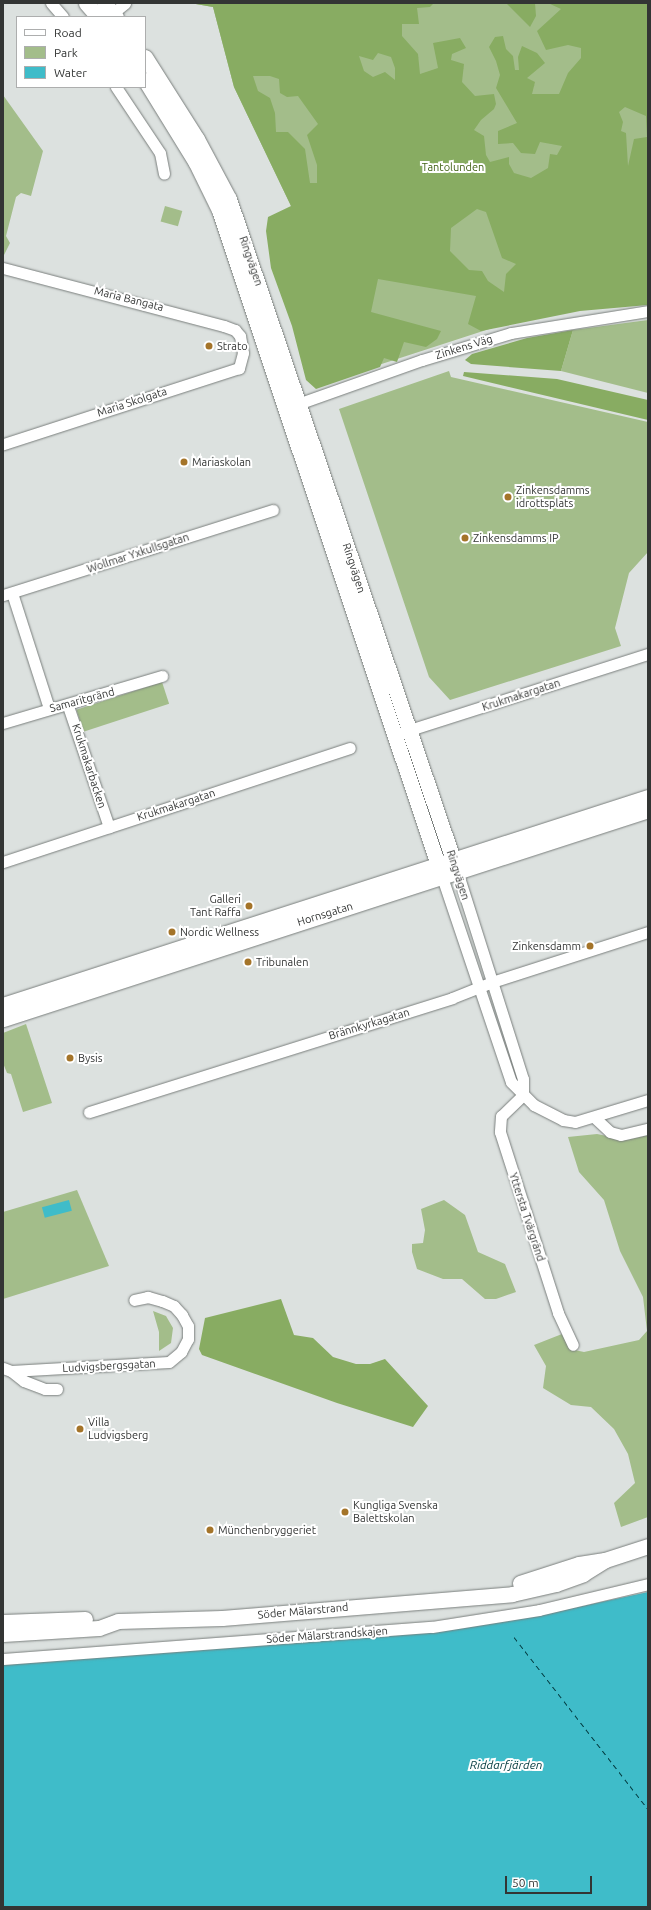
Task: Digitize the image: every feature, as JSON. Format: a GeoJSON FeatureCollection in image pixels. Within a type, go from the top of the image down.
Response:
{"type":"FeatureCollection","features":[{"type":"Feature","properties":{"kind":"main road"},"geometry":{"type":"LineString","coordinates":[[86,3],[107,13]]}},
{"type":"Feature","properties":{"kind":"main road","name":"Ringvägen"},"geometry":{"type":"LineString","coordinates":[[146,59],[210,162],[229,199],[258,324],[292,406],[402,733],[440,871]]}},
{"type":"Feature","properties":{"kind":"main road","name":"Ringvägen"},"geometry":{"type":"LineString","coordinates":[[146,82],[196,163],[219,210],[241,249],[273,327],[292,406]]}},
{"type":"Feature","properties":{"kind":"main road","name":"Ringvägen"},"geometry":{"type":"LineString","coordinates":[[402,733],[455,865]]}},
{"type":"Feature","properties":{"kind":"main road","name":"Hornsgatan"},"geometry":{"type":"LineString","coordinates":[[3,1014],[440,871],[648,797]]}},
{"type":"Feature","properties":{"kind":"main road","name":"Hornsgatan"},"geometry":{"type":"LineString","coordinates":[[455,865],[648,810]]}},
{"type":"Feature","properties":{"kind":"main road","name":"Söder Mälarstrand"},"geometry":{"type":"LineString","coordinates":[[3,1622],[104,1618],[118,1621],[222,1618],[512,1594],[556,1584],[583,1574],[605,1560],[648,1546]]}},
{"type":"Feature","properties":{"kind":"main road","name":"Söder Mälarstrand"},"geometry":{"type":"LineString","coordinates":[[3,1634],[99,1628],[118,1621]]}},
{"type":"Feature","properties":{"kind":"street"},"geometry":{"type":"LineString","coordinates":[[51,3],[62,16]]}},
{"type":"Feature","properties":{"kind":"street"},"geometry":{"type":"LineString","coordinates":[[107,13],[124,3]]}},
{"type":"Feature","properties":{"kind":"street"},"geometry":{"type":"LineString","coordinates":[[117,88],[160,153],[164,174]]}},
{"type":"Feature","properties":{"kind":"street","name":"Maria Bangata"},"geometry":{"type":"LineString","coordinates":[[3,268],[224,326],[235,330],[243,346]]}},
{"type":"Feature","properties":{"kind":"street","name":"Zinkens Väg"},"geometry":{"type":"LineString","coordinates":[[292,406],[422,360],[511,333],[648,311]]}},
{"type":"Feature","properties":{"kind":"street","name":"Maria Skolgata"},"geometry":{"type":"LineString","coordinates":[[3,444],[239,368],[243,346]]}},
{"type":"Feature","properties":{"kind":"street","name":"Wollmar Yxkullsgatan"},"geometry":{"type":"LineString","coordinates":[[7,594],[273,510]]}},
{"type":"Feature","properties":{"kind":"street"},"geometry":{"type":"LineString","coordinates":[[7,594],[49,708]]}},
{"type":"Feature","properties":{"kind":"street","name":"Krukmakargatan"},"geometry":{"type":"LineString","coordinates":[[402,733],[648,654]]}},
{"type":"Feature","properties":{"kind":"street","name":"Samaritgränd"},"geometry":{"type":"LineString","coordinates":[[3,723],[49,708],[68,706],[162,676]]}},
{"type":"Feature","properties":{"kind":"street","name":"Krukmakarbacken"},"geometry":{"type":"LineString","coordinates":[[68,706],[109,827]]}},
{"type":"Feature","properties":{"kind":"street","name":"Krukmakargatan"},"geometry":{"type":"LineString","coordinates":[[3,862],[350,748]]}},
{"type":"Feature","properties":{"kind":"street","name":"Ringvägen"},"geometry":{"type":"LineString","coordinates":[[455,865],[523,1079],[523,1095]]}},
{"type":"Feature","properties":{"kind":"street","name":"Ringvägen"},"geometry":{"type":"LineString","coordinates":[[440,871],[511,1082],[523,1095],[552,1116],[575,1122],[594,1117]]}},
{"type":"Feature","properties":{"kind":"street","name":"Brännkyrkagatan"},"geometry":{"type":"LineString","coordinates":[[89,1112],[452,998],[492,982],[648,932]]}},
{"type":"Feature","properties":{"kind":"street","name":"Yttersta Tvärgränd"},"geometry":{"type":"LineString","coordinates":[[523,1095],[501,1116],[500,1132],[558,1313],[573,1345]]}},
{"type":"Feature","properties":{"kind":"street"},"geometry":{"type":"LineString","coordinates":[[648,1100],[594,1117],[610,1132],[621,1135],[648,1129]]}},
{"type":"Feature","properties":{"kind":"street","name":"Ludvigsbergsgatan"},"geometry":{"type":"LineString","coordinates":[[7,1369],[169,1362],[181,1352],[188,1339],[188,1326],[182,1315],[174,1306],[162,1301],[148,1297],[134,1300]]}},
{"type":"Feature","properties":{"kind":"street","name":"Ludvigsbergsgatan"},"geometry":{"type":"LineString","coordinates":[[7,1369],[24,1381],[45,1389],[57,1389]]}},
{"type":"Feature","properties":{"kind":"street","name":"Söder Mälarstrandskajen"},"geometry":{"type":"LineString","coordinates":[[3,1659],[432,1627],[539,1610],[648,1584]]}},
{"type":"Feature","properties":{"kind":"green space","name":"Tantolunden"},"geometry":{"type":"Polygon","coordinates":[[[190,3],[648,3],[648,301],[607,304],[511,322],[314,386],[291,206],[234,87],[213,7],[190,3]]]}},
{"type":"Feature","properties":{"kind":"green space","name":"Tantolunden"},"geometry":{"type":"Polygon","coordinates":[[[190,3],[434,3],[430,7],[417,8],[419,24],[402,24],[402,36],[418,54],[420,74],[438,68],[433,43],[460,38],[466,48],[452,54],[451,60],[464,64],[462,82],[475,96],[494,94],[496,104],[494,109],[481,120],[474,130],[484,136],[486,155],[490,162],[509,157],[509,164],[514,173],[531,178],[548,168],[550,154],[557,155],[562,146],[540,142],[535,154],[521,153],[513,143],[498,144],[498,131],[517,123],[496,88],[500,75],[496,61],[489,47],[495,37],[503,36],[506,49],[513,56],[515,70],[519,70],[518,57],[522,46],[537,53],[545,63],[527,78],[535,82],[532,94],[559,94],[568,73],[581,58],[581,48],[568,45],[546,50],[537,31],[561,9],[548,3],[648,3],[648,305],[580,311],[481,331],[468,324],[476,296],[378,279],[371,312],[441,331],[437,339],[426,347],[404,342],[397,362],[384,358],[380,367],[316,389],[306,380],[292,326],[271,268],[266,231],[268,217],[291,206],[234,87],[213,7],[190,3]],[[378,53],[373,60],[359,56],[364,71],[373,77],[385,72],[395,80],[395,68],[391,57],[378,53]],[[253,76],[258,91],[270,98],[275,113],[276,132],[288,132],[305,149],[310,183],[317,183],[317,165],[307,135],[318,124],[298,96],[287,97],[280,93],[279,79],[270,76],[253,76]],[[625,107],[619,112],[623,122],[621,131],[626,133],[628,166],[634,139],[647,137],[646,116],[625,107]],[[477,209],[451,228],[450,251],[469,270],[482,271],[488,281],[504,292],[506,274],[516,264],[502,258],[486,212],[477,209]]]}},
{"type":"Feature","properties":{"kind":"green space"},"geometry":{"type":"Polygon","coordinates":[[[506,3],[535,3],[536,16],[530,27],[506,3]]]}},
{"type":"Feature","properties":{"kind":"green space"},"geometry":{"type":"Polygon","coordinates":[[[3,95],[43,151],[31,196],[21,193],[16,197],[6,236],[10,243],[4,255],[3,95]]]}},
{"type":"Feature","properties":{"kind":"green space"},"geometry":{"type":"Polygon","coordinates":[[[165,206],[182,211],[178,226],[161,221],[165,206]]]}},
{"type":"Feature","properties":{"kind":"green space"},"geometry":{"type":"Polygon","coordinates":[[[648,320],[648,393],[561,371],[573,330],[648,320]]]}},
{"type":"Feature","properties":{"kind":"green space"},"geometry":{"type":"Polygon","coordinates":[[[573,330],[561,371],[471,364],[465,360],[472,354],[527,338],[573,330]]]}},
{"type":"Feature","properties":{"kind":"green space","name":"Zinkensdamms idrottsplats"},"geometry":{"type":"Polygon","coordinates":[[[449,371],[451,377],[648,422],[648,552],[629,573],[615,628],[621,646],[450,700],[429,677],[339,409],[449,371]]]}},
{"type":"Feature","properties":{"kind":"green space"},"geometry":{"type":"Polygon","coordinates":[[[464,372],[557,379],[648,400],[648,420],[463,376],[464,372]]]}},
{"type":"Feature","properties":{"kind":"green space"},"geometry":{"type":"Polygon","coordinates":[[[162,682],[169,704],[84,732],[76,710],[162,682]]]}},
{"type":"Feature","properties":{"kind":"green space"},"geometry":{"type":"Polygon","coordinates":[[[26,1024],[52,1103],[23,1112],[11,1074],[7,1073],[3,1063],[3,1033],[26,1024]]]}},
{"type":"Feature","properties":{"kind":"green space"},"geometry":{"type":"Polygon","coordinates":[[[597,1134],[627,1140],[648,1135],[648,1517],[621,1527],[614,1503],[635,1483],[628,1454],[614,1429],[591,1407],[571,1405],[543,1388],[546,1366],[534,1345],[562,1334],[570,1349],[584,1352],[639,1340],[647,1331],[643,1297],[620,1251],[604,1200],[579,1172],[568,1137],[597,1134]]]}},
{"type":"Feature","properties":{"kind":"green space"},"geometry":{"type":"Polygon","coordinates":[[[77,1190],[109,1266],[3,1299],[3,1212],[77,1190]]]}},
{"type":"Feature","properties":{"kind":"green space"},"geometry":{"type":"Polygon","coordinates":[[[444,1200],[465,1215],[478,1252],[505,1264],[516,1292],[496,1299],[485,1299],[462,1279],[443,1279],[417,1269],[412,1252],[412,1244],[423,1243],[425,1230],[421,1209],[444,1200]]]}},
{"type":"Feature","properties":{"kind":"green space"},"geometry":{"type":"Polygon","coordinates":[[[281,1299],[294,1335],[313,1338],[333,1357],[356,1364],[370,1364],[385,1359],[428,1406],[413,1427],[337,1403],[202,1355],[199,1349],[205,1318],[281,1299]]]}},
{"type":"Feature","properties":{"kind":"green space"},"geometry":{"type":"Polygon","coordinates":[[[153,1311],[166,1316],[173,1328],[171,1343],[159,1351],[159,1332],[153,1311]]]}},
{"type":"Feature","properties":{"kind":"water"},"geometry":{"type":"Polygon","coordinates":[[[69,1200],[72,1211],[45,1218],[42,1207],[69,1200]]]}},
{"type":"Feature","properties":{"kind":"water","name":"Riddarfjärden"},"geometry":{"type":"Polygon","coordinates":[[[648,1592],[648,1907],[3,1907],[3,1664],[433,1631],[545,1614],[648,1592]]]}},
{"type":"Feature","properties":{"kind":"ferry route"},"geometry":{"type":"LineString","coordinates":[[514,1637],[648,1809]]}},
{"type":"Feature","properties":{"kind":"place","name":"Strato"},"geometry":{"type":"Point","coordinates":[209,346]}},
{"type":"Feature","properties":{"kind":"place","name":"Mariaskolan"},"geometry":{"type":"Point","coordinates":[184,462]}},
{"type":"Feature","properties":{"kind":"place","name":"Zinkensdamms idrottsplats"},"geometry":{"type":"Point","coordinates":[508,497]}},
{"type":"Feature","properties":{"kind":"place","name":"Zinkensdamms IP"},"geometry":{"type":"Point","coordinates":[465,538]}},
{"type":"Feature","properties":{"kind":"place","name":"Galleri Tant Raffa"},"geometry":{"type":"Point","coordinates":[249,906]}},
{"type":"Feature","properties":{"kind":"place","name":"Nordic Wellness"},"geometry":{"type":"Point","coordinates":[172,932]}},
{"type":"Feature","properties":{"kind":"place","name":"Zinkensdamm"},"geometry":{"type":"Point","coordinates":[590,946]}},
{"type":"Feature","properties":{"kind":"place","name":"Tribunalen"},"geometry":{"type":"Point","coordinates":[248,962]}},
{"type":"Feature","properties":{"kind":"place","name":"Bysis"},"geometry":{"type":"Point","coordinates":[70,1058]}},
{"type":"Feature","properties":{"kind":"place","name":"Villa Ludvigsberg"},"geometry":{"type":"Point","coordinates":[80,1429]}},
{"type":"Feature","properties":{"kind":"place","name":"Kungliga Svenska Balettskolan"},"geometry":{"type":"Point","coordinates":[345,1512]}},
{"type":"Feature","properties":{"kind":"place","name":"Münchenbryggeriet"},"geometry":{"type":"Point","coordinates":[210,1530]}}]}
